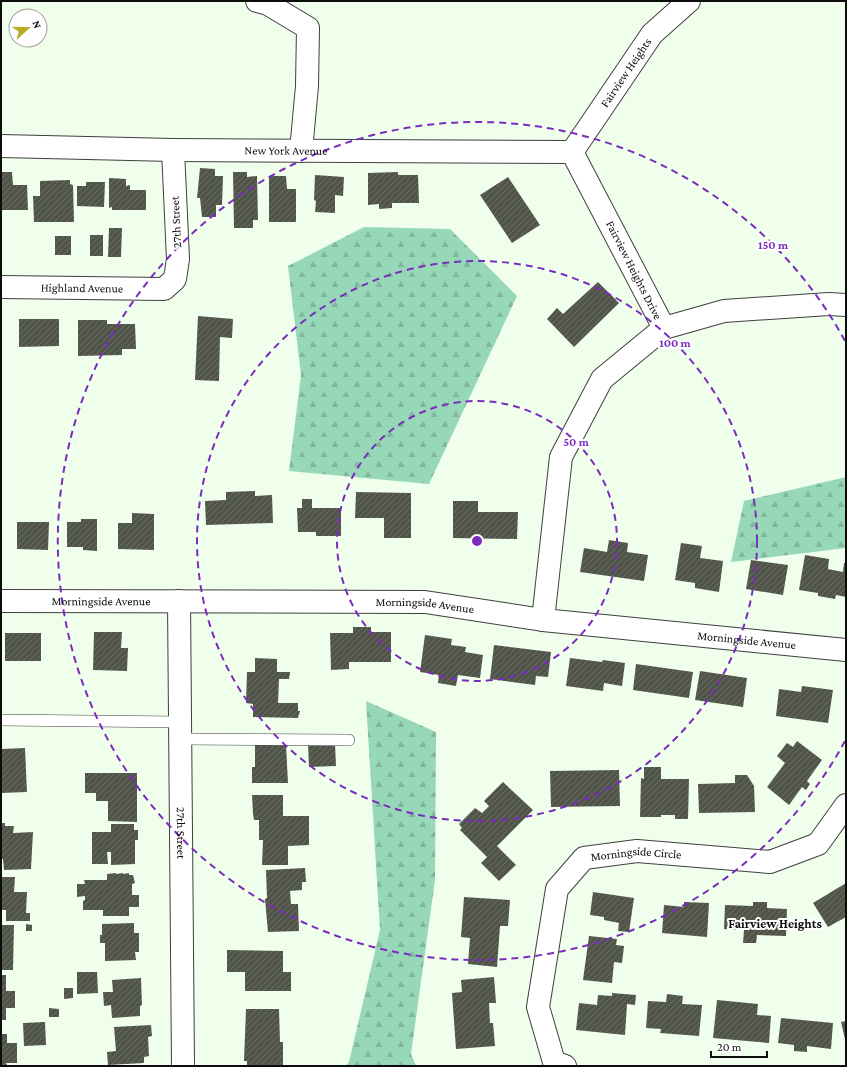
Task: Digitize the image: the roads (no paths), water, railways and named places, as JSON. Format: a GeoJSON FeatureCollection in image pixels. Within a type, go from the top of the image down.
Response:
{"type":"FeatureCollection","features":[{"type":"Feature","properties":{"kind":"street"},"geometry":{"type":"LineString","coordinates":[[257,1],[268,4],[308,28],[307,86],[301,151]]}},
{"type":"Feature","properties":{"kind":"street","name":"Fairview Heights"},"geometry":{"type":"LineString","coordinates":[[572,152],[652,34],[689,1]]}},
{"type":"Feature","properties":{"kind":"street","name":"New York Avenue"},"geometry":{"type":"LineString","coordinates":[[1,146],[173,150],[572,152]]}},
{"type":"Feature","properties":{"kind":"street","name":"27th Street"},"geometry":{"type":"LineString","coordinates":[[164,289],[175,279],[178,259],[173,150]]}},
{"type":"Feature","properties":{"kind":"street","name":"Fairview Heights Drive"},"geometry":{"type":"LineString","coordinates":[[543,620],[561,457],[602,379],[664,328],[572,152]]}},
{"type":"Feature","properties":{"kind":"street","name":"Highland Avenue"},"geometry":{"type":"LineString","coordinates":[[1,287],[164,289]]}},
{"type":"Feature","properties":{"kind":"street"},"geometry":{"type":"LineString","coordinates":[[664,328],[724,311],[829,304],[846,305]]}},
{"type":"Feature","properties":{"kind":"street","name":"Morningside Avenue"},"geometry":{"type":"LineString","coordinates":[[1,601],[425,602],[543,620],[846,650]]}},
{"type":"Feature","properties":{"kind":"street","name":"27th Street"},"geometry":{"type":"LineString","coordinates":[[179,601],[183,1066]]}},
{"type":"Feature","properties":{"kind":"street","name":"Morningside Circle"},"geometry":{"type":"LineString","coordinates":[[565,1066],[554,1062],[538,1007],[557,890],[584,858],[637,851],[770,862],[818,844],[846,805]]}},
{"type":"Feature","properties":{"kind":"lane"},"geometry":{"type":"LineString","coordinates":[[1,720],[349,740]]}},
{"type":"Feature","properties":{"kind":"district","name":"Fairview Heights"},"geometry":{"type":"Point","coordinates":[775,923]}}]}
